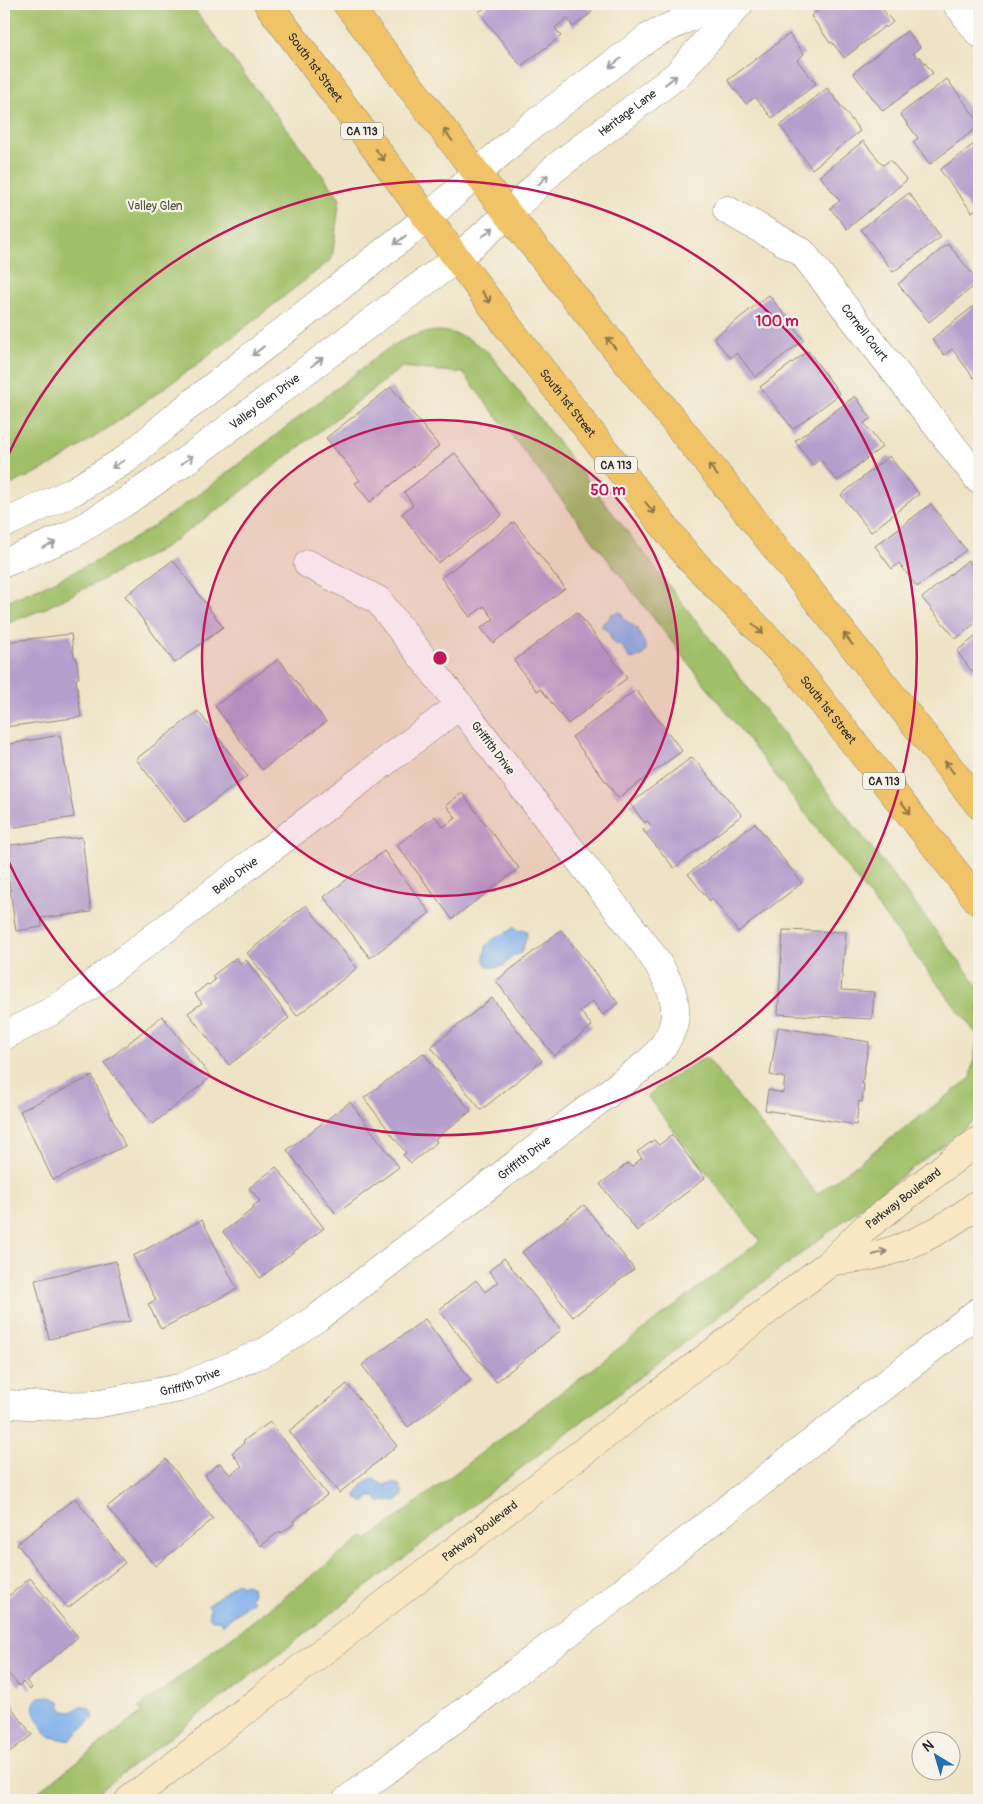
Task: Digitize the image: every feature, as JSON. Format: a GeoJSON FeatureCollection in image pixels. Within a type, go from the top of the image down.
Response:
{"type":"FeatureCollection","features":[{"type":"Feature","properties":{"kind":"main road","name":"South 1st Street"},"geometry":{"type":"LineString","coordinates":[[268,4],[508,327],[689,558],[789,660],[979,902]]}},
{"type":"Feature","properties":{"kind":"main road"},"geometry":{"type":"LineString","coordinates":[[347,4],[477,175],[979,805]]}},
{"type":"Feature","properties":{"kind":"street"},"geometry":{"type":"LineString","coordinates":[[4,524],[74,491],[125,460],[181,412],[427,218],[526,130],[649,37],[717,4]]}},
{"type":"Feature","properties":{"kind":"street","name":"Heritage Lane"},"geometry":{"type":"LineString","coordinates":[[508,214],[555,168],[677,75],[739,4]]}},
{"type":"Feature","properties":{"kind":"street"},"geometry":{"type":"LineString","coordinates":[[956,4],[979,34]]}},
{"type":"Feature","properties":{"kind":"street","name":"Cornell Court"},"geometry":{"type":"LineString","coordinates":[[727,210],[802,252],[979,480]]}},
{"type":"Feature","properties":{"kind":"street","name":"Valley Glen Drive"},"geometry":{"type":"LineString","coordinates":[[4,563],[71,535],[185,461],[457,258],[508,214]]}},
{"type":"Feature","properties":{"kind":"street","name":"Griffith Drive"},"geometry":{"type":"LineString","coordinates":[[4,1404],[90,1405],[180,1388],[267,1351],[317,1318],[614,1089],[661,1050],[676,1021],[676,1010],[669,982],[662,968],[378,600],[308,564]]}},
{"type":"Feature","properties":{"kind":"street","name":"Bello Drive"},"geometry":{"type":"LineString","coordinates":[[4,1036],[52,1011],[90,986],[460,705]]}},
{"type":"Feature","properties":{"kind":"street","name":"Parkway Boulevard"},"geometry":{"type":"LineString","coordinates":[[129,1800],[832,1261],[865,1228],[979,1140]]}},
{"type":"Feature","properties":{"kind":"street"},"geometry":{"type":"LineString","coordinates":[[832,1261],[868,1257],[905,1247],[970,1211],[979,1203]]}},
{"type":"Feature","properties":{"kind":"street"},"geometry":{"type":"LineString","coordinates":[[347,1800],[609,1602],[979,1311]]}},
{"type":"Feature","properties":{"kind":"green space","name":"Valley Glen"},"geometry":{"type":"Polygon","coordinates":[[[4,4],[190,4],[340,198],[332,259],[199,363],[117,422],[54,464],[4,488],[4,4]]]}},
{"type":"Feature","properties":{"kind":"green space"},"geometry":{"type":"Polygon","coordinates":[[[440,331],[466,338],[489,353],[979,987],[979,1117],[88,1800],[27,1800],[142,1712],[139,1708],[364,1536],[367,1540],[760,1241],[647,1096],[666,1081],[706,1057],[817,1194],[971,1078],[978,1036],[463,373],[402,367],[227,503],[162,549],[46,608],[4,625],[4,602],[42,587],[97,561],[151,528],[205,490],[387,349],[412,336],[440,331]]]}},
{"type":"Feature","properties":{"kind":"water"},"geometry":{"type":"Polygon","coordinates":[[[621,612],[625,620],[638,629],[645,644],[646,651],[639,658],[629,658],[623,647],[613,643],[608,631],[602,627],[611,614],[621,612]]]}},
{"type":"Feature","properties":{"kind":"water"},"geometry":{"type":"Polygon","coordinates":[[[515,927],[518,931],[526,930],[527,936],[521,953],[512,957],[504,966],[488,966],[484,962],[486,946],[515,927]]]}},
{"type":"Feature","properties":{"kind":"water"},"geometry":{"type":"Polygon","coordinates":[[[372,1478],[383,1485],[393,1483],[399,1485],[402,1490],[402,1497],[396,1502],[383,1501],[380,1503],[375,1497],[369,1497],[365,1503],[359,1500],[356,1497],[358,1492],[364,1483],[372,1478]]]}},
{"type":"Feature","properties":{"kind":"water"},"geometry":{"type":"Polygon","coordinates":[[[238,1582],[241,1586],[246,1584],[252,1588],[253,1593],[250,1598],[253,1601],[222,1625],[220,1620],[212,1620],[209,1616],[211,1609],[208,1605],[238,1582]]]}},
{"type":"Feature","properties":{"kind":"water"},"geometry":{"type":"Polygon","coordinates":[[[48,1696],[60,1701],[64,1711],[72,1712],[80,1706],[89,1708],[94,1717],[69,1741],[48,1736],[38,1721],[34,1706],[35,1701],[39,1697],[48,1696]]]}},
{"type":"Feature","properties":{"kind":"building"},"geometry":{"type":"Polygon","coordinates":[[[490,4],[585,4],[592,12],[573,27],[567,18],[555,28],[561,36],[521,66],[479,12],[490,4]]]}},
{"type":"Feature","properties":{"kind":"building"},"geometry":{"type":"Polygon","coordinates":[[[826,4],[878,4],[893,22],[886,28],[885,26],[844,58],[832,42],[830,43],[811,16],[826,4]]]}},
{"type":"Feature","properties":{"kind":"building"},"geometry":{"type":"Polygon","coordinates":[[[907,31],[920,47],[913,53],[916,57],[920,57],[933,73],[883,111],[853,73],[907,31]]]}},
{"type":"Feature","properties":{"kind":"building"},"geometry":{"type":"Polygon","coordinates":[[[789,34],[804,54],[797,60],[816,84],[772,118],[755,97],[746,104],[728,80],[789,34]]]}},
{"type":"Feature","properties":{"kind":"building"},"geometry":{"type":"Polygon","coordinates":[[[947,79],[979,122],[979,126],[930,164],[913,142],[918,138],[900,114],[947,79]]]}},
{"type":"Feature","properties":{"kind":"building"},"geometry":{"type":"Polygon","coordinates":[[[827,88],[860,131],[812,169],[780,126],[827,88]]]}},
{"type":"Feature","properties":{"kind":"building"},"geometry":{"type":"Polygon","coordinates":[[[979,140],[979,207],[972,212],[940,170],[979,140]]]}},
{"type":"Feature","properties":{"kind":"building"},"geometry":{"type":"Polygon","coordinates":[[[863,141],[883,165],[890,160],[907,180],[847,229],[830,208],[840,201],[820,176],[863,141]]]}},
{"type":"Feature","properties":{"kind":"building"},"geometry":{"type":"Polygon","coordinates":[[[909,193],[941,237],[893,272],[861,229],[909,193]]]}},
{"type":"Feature","properties":{"kind":"building"},"geometry":{"type":"Polygon","coordinates":[[[948,244],[979,282],[929,322],[898,284],[948,244]]]}},
{"type":"Feature","properties":{"kind":"building"},"geometry":{"type":"Polygon","coordinates":[[[769,295],[804,340],[755,377],[737,353],[730,358],[714,338],[769,295]]]}},
{"type":"Feature","properties":{"kind":"building"},"geometry":{"type":"Polygon","coordinates":[[[979,302],[979,374],[974,378],[952,349],[944,355],[932,339],[979,302]]]}},
{"type":"Feature","properties":{"kind":"building"},"geometry":{"type":"Polygon","coordinates":[[[808,351],[840,394],[793,429],[760,387],[808,351]]]}},
{"type":"Feature","properties":{"kind":"building"},"geometry":{"type":"Polygon","coordinates":[[[391,387],[439,446],[370,502],[355,483],[360,480],[326,438],[391,387]]]}},
{"type":"Feature","properties":{"kind":"building"},"geometry":{"type":"Polygon","coordinates":[[[855,396],[871,418],[864,423],[882,447],[837,481],[820,459],[813,465],[795,441],[855,396]]]}},
{"type":"Feature","properties":{"kind":"building"},"geometry":{"type":"Polygon","coordinates":[[[455,453],[502,515],[438,563],[402,514],[413,505],[404,492],[455,453]]]}},
{"type":"Feature","properties":{"kind":"building"},"geometry":{"type":"Polygon","coordinates":[[[889,456],[919,494],[871,532],[841,495],[889,456]]]}},
{"type":"Feature","properties":{"kind":"building"},"geometry":{"type":"Polygon","coordinates":[[[931,504],[966,550],[917,587],[899,563],[892,569],[875,546],[931,504]]]}},
{"type":"Feature","properties":{"kind":"building"},"geometry":{"type":"Polygon","coordinates":[[[514,522],[565,588],[493,643],[481,628],[494,619],[484,606],[470,617],[441,578],[514,522]]]}},
{"type":"Feature","properties":{"kind":"building"},"geometry":{"type":"Polygon","coordinates":[[[173,560],[223,627],[175,663],[125,596],[173,560]]]}},
{"type":"Feature","properties":{"kind":"building"},"geometry":{"type":"Polygon","coordinates":[[[968,560],[979,574],[979,620],[956,639],[922,598],[968,560]]]}},
{"type":"Feature","properties":{"kind":"building"},"geometry":{"type":"Polygon","coordinates":[[[577,612],[627,678],[568,724],[541,689],[537,691],[514,661],[577,612]]]}},
{"type":"Feature","properties":{"kind":"building"},"geometry":{"type":"Polygon","coordinates":[[[71,634],[79,678],[76,679],[81,717],[4,727],[4,642],[71,634]]]}},
{"type":"Feature","properties":{"kind":"building"},"geometry":{"type":"Polygon","coordinates":[[[979,634],[979,667],[972,672],[957,651],[979,634]]]}},
{"type":"Feature","properties":{"kind":"building"},"geometry":{"type":"Polygon","coordinates":[[[279,659],[326,722],[262,770],[215,706],[279,659]]]}},
{"type":"Feature","properties":{"kind":"building"},"geometry":{"type":"Polygon","coordinates":[[[636,690],[682,751],[618,798],[572,737],[636,690]]]}},
{"type":"Feature","properties":{"kind":"building"},"geometry":{"type":"Polygon","coordinates":[[[198,711],[247,776],[185,823],[136,759],[198,711]]]}},
{"type":"Feature","properties":{"kind":"building"},"geometry":{"type":"Polygon","coordinates":[[[60,735],[74,817],[10,828],[4,793],[4,745],[60,735]]]}},
{"type":"Feature","properties":{"kind":"building"},"geometry":{"type":"Polygon","coordinates":[[[692,757],[742,815],[674,868],[643,830],[651,825],[647,821],[645,823],[630,804],[692,757]]]}},
{"type":"Feature","properties":{"kind":"building"},"geometry":{"type":"Polygon","coordinates":[[[462,793],[519,868],[452,919],[397,845],[435,816],[443,827],[456,818],[446,805],[462,793]]]}},
{"type":"Feature","properties":{"kind":"building"},"geometry":{"type":"Polygon","coordinates":[[[755,823],[802,883],[738,932],[712,898],[710,901],[688,874],[755,823]]]}},
{"type":"Feature","properties":{"kind":"building"},"geometry":{"type":"Polygon","coordinates":[[[82,837],[91,912],[41,918],[42,927],[16,931],[9,882],[5,883],[4,848],[10,845],[82,837]]]}},
{"type":"Feature","properties":{"kind":"building"},"geometry":{"type":"Polygon","coordinates":[[[384,851],[430,913],[370,958],[324,897],[384,851]]]}},
{"type":"Feature","properties":{"kind":"building"},"geometry":{"type":"Polygon","coordinates":[[[306,905],[357,968],[297,1016],[247,953],[306,905]]]}},
{"type":"Feature","properties":{"kind":"building"},"geometry":{"type":"Polygon","coordinates":[[[561,930],[618,1003],[603,1015],[593,1001],[580,1011],[592,1026],[554,1056],[496,981],[561,930]]]}},
{"type":"Feature","properties":{"kind":"building"},"geometry":{"type":"Polygon","coordinates":[[[783,930],[846,932],[841,990],[874,992],[872,1019],[778,1014],[783,930]]]}},
{"type":"Feature","properties":{"kind":"building"},"geometry":{"type":"Polygon","coordinates":[[[236,958],[241,964],[246,960],[289,1018],[229,1065],[188,1013],[202,1003],[195,994],[215,980],[212,976],[236,958]]]}},
{"type":"Feature","properties":{"kind":"building"},"geometry":{"type":"Polygon","coordinates":[[[492,998],[542,1061],[481,1110],[431,1047],[492,998]]]}},
{"type":"Feature","properties":{"kind":"building"},"geometry":{"type":"Polygon","coordinates":[[[162,1016],[211,1077],[153,1124],[104,1063],[162,1016]]]}},
{"type":"Feature","properties":{"kind":"building"},"geometry":{"type":"Polygon","coordinates":[[[778,1027],[869,1042],[862,1084],[864,1084],[862,1102],[859,1101],[856,1125],[765,1110],[768,1090],[783,1093],[785,1078],[770,1075],[778,1027]]]}},
{"type":"Feature","properties":{"kind":"building"},"geometry":{"type":"Polygon","coordinates":[[[423,1053],[471,1111],[435,1139],[437,1142],[411,1163],[403,1155],[406,1153],[364,1098],[423,1053]]]}},
{"type":"Feature","properties":{"kind":"building"},"geometry":{"type":"Polygon","coordinates":[[[92,1076],[125,1146],[53,1180],[20,1111],[92,1076]]]}},
{"type":"Feature","properties":{"kind":"building"},"geometry":{"type":"Polygon","coordinates":[[[350,1102],[399,1167],[336,1214],[287,1150],[350,1102]]]}},
{"type":"Feature","properties":{"kind":"building"},"geometry":{"type":"Polygon","coordinates":[[[672,1135],[705,1178],[637,1231],[600,1184],[628,1163],[631,1167],[642,1158],[637,1152],[654,1140],[659,1145],[672,1135]]]}},
{"type":"Feature","properties":{"kind":"building"},"geometry":{"type":"Polygon","coordinates":[[[276,1167],[324,1228],[260,1278],[223,1232],[254,1208],[253,1206],[260,1201],[249,1188],[276,1167]]]}},
{"type":"Feature","properties":{"kind":"building"},"geometry":{"type":"Polygon","coordinates":[[[584,1205],[634,1269],[573,1317],[522,1252],[584,1205]]]}},
{"type":"Feature","properties":{"kind":"building"},"geometry":{"type":"Polygon","coordinates":[[[202,1220],[237,1289],[161,1329],[148,1304],[156,1300],[133,1256],[202,1220]]]}},
{"type":"Feature","properties":{"kind":"building"},"geometry":{"type":"Polygon","coordinates":[[[504,1258],[561,1330],[496,1382],[439,1310],[476,1280],[485,1292],[498,1282],[489,1271],[504,1258]]]}},
{"type":"Feature","properties":{"kind":"building"},"geometry":{"type":"Polygon","coordinates":[[[116,1261],[130,1321],[49,1339],[35,1280],[116,1261]]]}},
{"type":"Feature","properties":{"kind":"building"},"geometry":{"type":"Polygon","coordinates":[[[425,1319],[471,1380],[408,1427],[362,1365],[425,1319]]]}},
{"type":"Feature","properties":{"kind":"building"},"geometry":{"type":"Polygon","coordinates":[[[347,1384],[397,1446],[339,1493],[289,1431],[347,1384]]]}},
{"type":"Feature","properties":{"kind":"building"},"geometry":{"type":"Polygon","coordinates":[[[270,1422],[327,1495],[293,1521],[295,1523],[281,1533],[280,1531],[261,1546],[205,1475],[220,1463],[230,1475],[242,1466],[232,1453],[244,1443],[243,1441],[270,1422]]]}},
{"type":"Feature","properties":{"kind":"building"},"geometry":{"type":"Polygon","coordinates":[[[166,1459],[213,1519],[155,1566],[107,1507],[166,1459]]]}},
{"type":"Feature","properties":{"kind":"building"},"geometry":{"type":"Polygon","coordinates":[[[75,1498],[125,1563],[68,1608],[17,1544],[75,1498]]]}},
{"type":"Feature","properties":{"kind":"building"},"geometry":{"type":"Polygon","coordinates":[[[30,1578],[78,1637],[26,1681],[32,1688],[30,1690],[23,1682],[19,1686],[4,1668],[4,1600],[30,1578]]]}},
{"type":"Feature","properties":{"kind":"building"},"geometry":{"type":"Polygon","coordinates":[[[4,1697],[32,1735],[4,1756],[4,1697]]]}}]}
